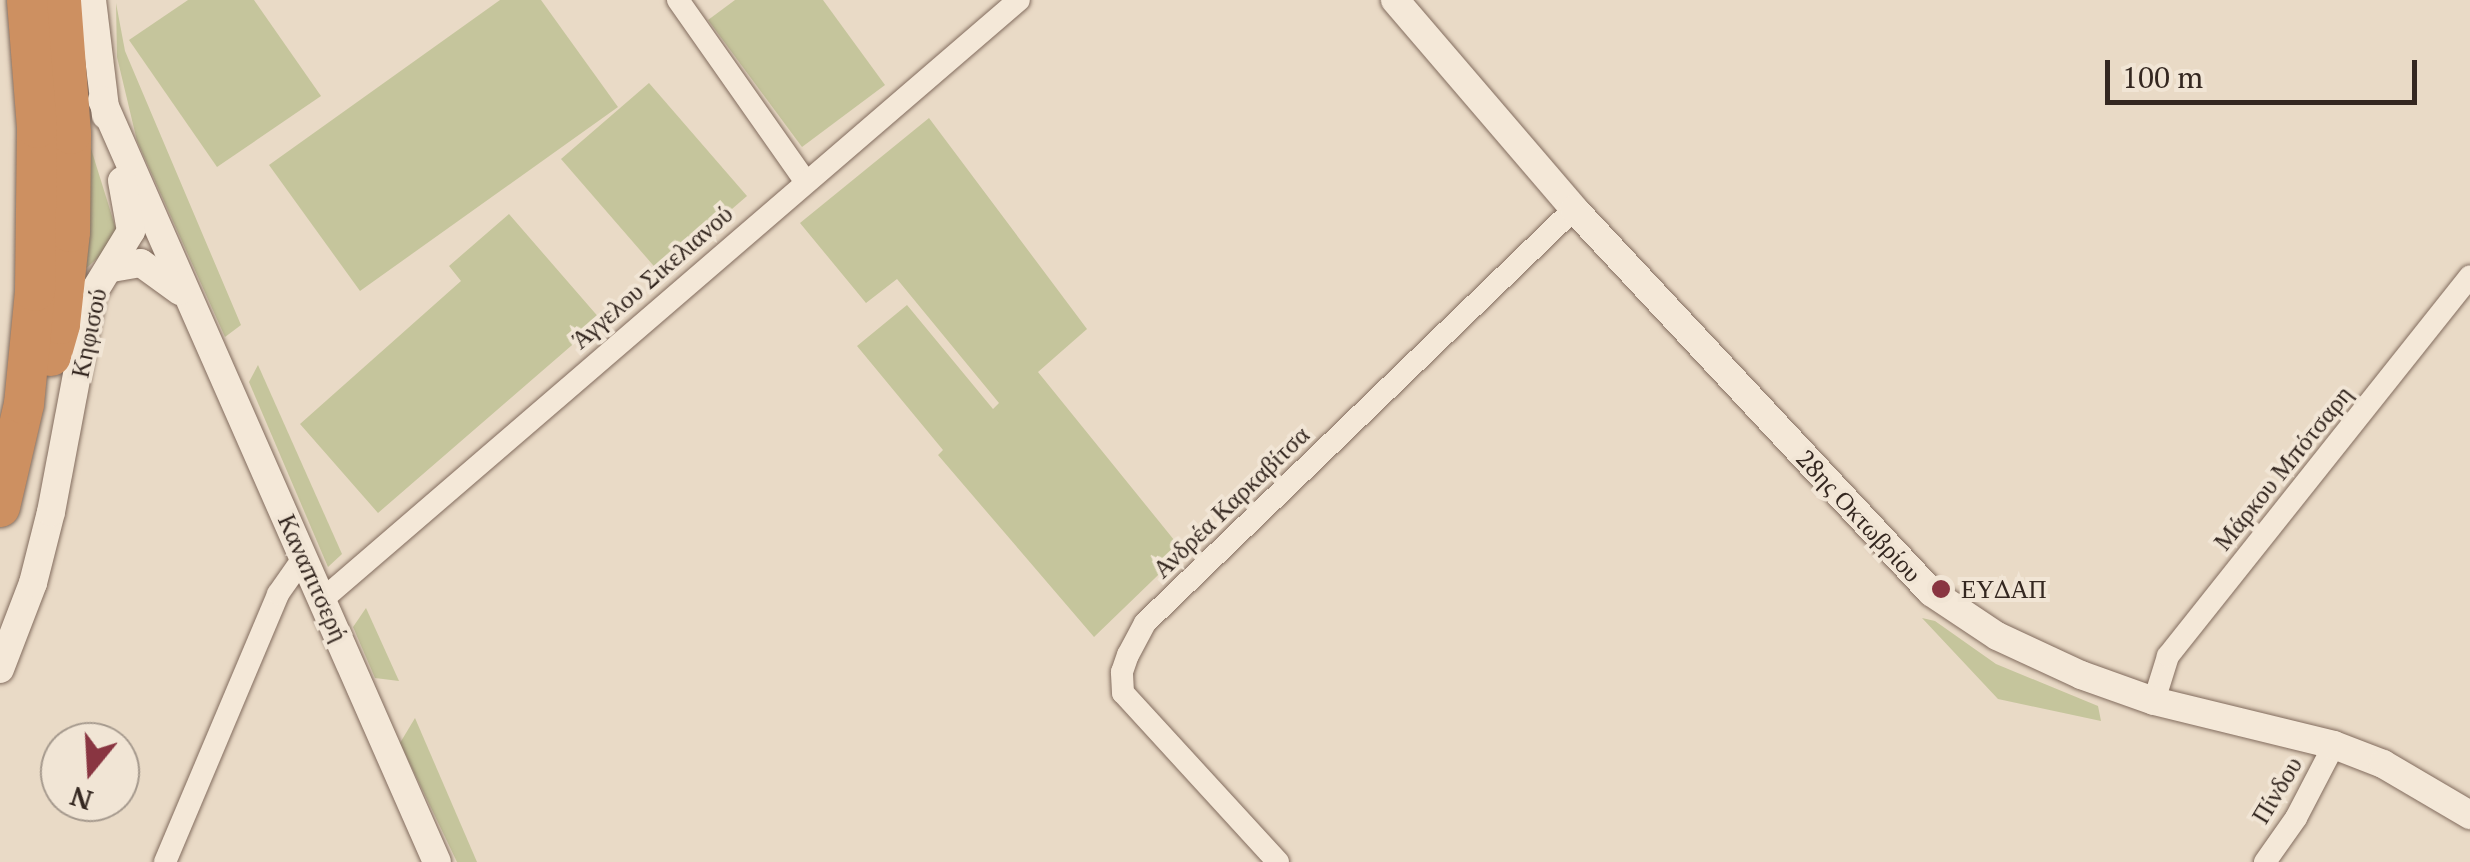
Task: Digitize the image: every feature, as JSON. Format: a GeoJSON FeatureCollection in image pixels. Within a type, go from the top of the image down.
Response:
{"type":"FeatureCollection","features":[{"type":"Feature","properties":{"kind":"highway"},"geometry":{"type":"LineString","coordinates":[[14,458],[32,348],[38,234],[37,128],[27,0]]}},
{"type":"Feature","properties":{"kind":"highway"},"geometry":{"type":"LineString","coordinates":[[0,506],[60,324],[70,232],[71,134],[61,0]]}},
{"type":"Feature","properties":{"kind":"street","name":"Κηφισού"},"geometry":{"type":"LineString","coordinates":[[0,669],[33,583],[92,295],[127,242],[132,221],[102,100],[92,0]]}},
{"type":"Feature","properties":{"kind":"street"},"geometry":{"type":"LineString","coordinates":[[678,0],[804,181]]}},
{"type":"Feature","properties":{"kind":"street","name":"Άγγελου Σικελιανού"},"geometry":{"type":"LineString","coordinates":[[323,599],[804,181],[1019,0]]}},
{"type":"Feature","properties":{"kind":"street","name":"28ης Οκτωβρίου"},"geometry":{"type":"LineString","coordinates":[[1395,0],[1574,209],[1931,592],[2032,655],[2154,702],[2334,745],[2383,764],[2470,815]]}},
{"type":"Feature","properties":{"kind":"street","name":"Καναπιτσερή"},"geometry":{"type":"LineString","coordinates":[[102,100],[437,862]]}},
{"type":"Feature","properties":{"kind":"street","name":"Ανδρέα Καρκαβίτσα"},"geometry":{"type":"LineString","coordinates":[[1278,862],[1123,692],[1128,655],[1145,623],[1574,209]]}},
{"type":"Feature","properties":{"kind":"street"},"geometry":{"type":"LineString","coordinates":[[112,268],[141,263],[185,295]]}},
{"type":"Feature","properties":{"kind":"street","name":"Μάρκου Μπότσαρη"},"geometry":{"type":"LineString","coordinates":[[2154,702],[2168,656],[2470,277]]}},
{"type":"Feature","properties":{"kind":"street"},"geometry":{"type":"LineString","coordinates":[[165,862],[278,594],[304,556]]}},
{"type":"Feature","properties":{"kind":"street","name":"Πίνδου"},"geometry":{"type":"LineString","coordinates":[[2265,862],[2296,818],[2334,745]]}},
{"type":"Feature","properties":{"kind":"green space"},"geometry":{"type":"Polygon","coordinates":[[[188,0],[254,0],[321,96],[217,167],[129,40],[188,0]]]}},
{"type":"Feature","properties":{"kind":"green space"},"geometry":{"type":"Polygon","coordinates":[[[500,0],[541,0],[618,107],[360,291],[269,165],[500,0]]]}},
{"type":"Feature","properties":{"kind":"green space"},"geometry":{"type":"Polygon","coordinates":[[[735,0],[823,0],[885,85],[802,147],[708,20],[735,0]]]}},
{"type":"Feature","properties":{"kind":"green space"},"geometry":{"type":"Polygon","coordinates":[[[116,3],[125,51],[241,325],[225,337],[137,141],[117,57],[116,3]]]}},
{"type":"Feature","properties":{"kind":"green space"},"geometry":{"type":"Polygon","coordinates":[[[649,83],[747,196],[659,272],[561,159],[649,83]]]}},
{"type":"Feature","properties":{"kind":"green space"},"geometry":{"type":"Polygon","coordinates":[[[929,118],[1087,329],[1038,372],[1183,551],[1094,637],[938,455],[943,450],[857,346],[907,305],[993,409],[999,403],[897,279],[866,303],[800,223],[929,118]]]}},
{"type":"Feature","properties":{"kind":"green space"},"geometry":{"type":"Polygon","coordinates":[[[88,139],[116,229],[109,248],[83,271],[88,139]]]}},
{"type":"Feature","properties":{"kind":"green space"},"geometry":{"type":"Polygon","coordinates":[[[509,214],[601,320],[378,513],[300,424],[461,281],[449,266],[509,214]]]}},
{"type":"Feature","properties":{"kind":"green space"},"geometry":{"type":"Polygon","coordinates":[[[258,365],[342,554],[328,567],[249,382],[258,365]]]}},
{"type":"Feature","properties":{"kind":"green space"},"geometry":{"type":"Polygon","coordinates":[[[366,608],[399,681],[375,678],[353,627],[366,608]]]}},
{"type":"Feature","properties":{"kind":"green space"},"geometry":{"type":"Polygon","coordinates":[[[1922,618],[1935,621],[1996,664],[2098,706],[2101,721],[1998,699],[1922,618]]]}},
{"type":"Feature","properties":{"kind":"green space"},"geometry":{"type":"Polygon","coordinates":[[[415,718],[477,862],[457,862],[400,743],[415,718]]]}},
{"type":"Feature","properties":{"kind":"place","name":"ΕΥΔΑΠ"},"geometry":{"type":"Point","coordinates":[1941,589]}}]}
